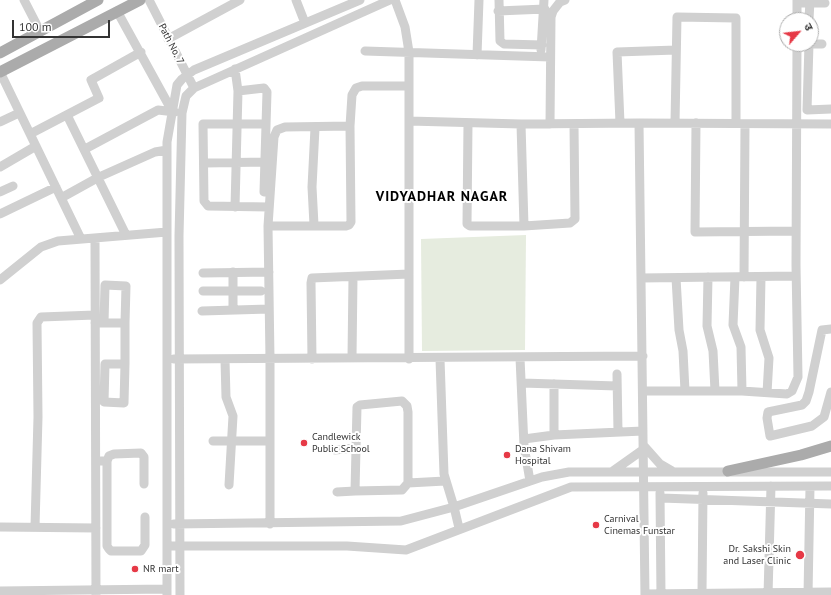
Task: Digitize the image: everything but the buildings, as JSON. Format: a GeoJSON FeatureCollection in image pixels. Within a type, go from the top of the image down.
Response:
{"type":"FeatureCollection","features":[{"type":"Feature","properties":{"kind":"main road"},"geometry":{"type":"LineString","coordinates":[[0,72],[140,0]]}},
{"type":"Feature","properties":{"kind":"main road"},"geometry":{"type":"LineString","coordinates":[[0,53],[92,1]]}},
{"type":"Feature","properties":{"kind":"main road"},"geometry":{"type":"LineString","coordinates":[[728,471],[801,455],[831,446]]}},
{"type":"Feature","properties":{"kind":"street"},"geometry":{"type":"LineString","coordinates":[[24,0],[40,31]]}},
{"type":"Feature","properties":{"kind":"street","name":"Path No. 7"},"geometry":{"type":"LineString","coordinates":[[149,0],[186,75],[194,88]]}},
{"type":"Feature","properties":{"kind":"street"},"geometry":{"type":"LineString","coordinates":[[168,39],[240,0]]}},
{"type":"Feature","properties":{"kind":"street"},"geometry":{"type":"LineString","coordinates":[[296,0],[305,23]]}},
{"type":"Feature","properties":{"kind":"street"},"geometry":{"type":"LineString","coordinates":[[0,591],[25,593],[167,592],[167,150],[177,85],[186,75],[360,0]]}},
{"type":"Feature","properties":{"kind":"street"},"geometry":{"type":"LineString","coordinates":[[180,595],[178,546],[179,236],[182,113],[186,96],[194,88],[390,0]]}},
{"type":"Feature","properties":{"kind":"street"},"geometry":{"type":"LineString","coordinates":[[395,0],[405,27],[409,52],[410,359]]}},
{"type":"Feature","properties":{"kind":"street"},"geometry":{"type":"LineString","coordinates":[[477,55],[479,0]]}},
{"type":"Feature","properties":{"kind":"street"},"geometry":{"type":"LineString","coordinates":[[499,0],[498,10],[500,41],[504,44],[542,44]]}},
{"type":"Feature","properties":{"kind":"street"},"geometry":{"type":"LineString","coordinates":[[550,124],[551,18],[553,10],[560,2],[565,0]]}},
{"type":"Feature","properties":{"kind":"street"},"geometry":{"type":"LineString","coordinates":[[797,12],[797,1],[825,3]]}},
{"type":"Feature","properties":{"kind":"street"},"geometry":{"type":"LineString","coordinates":[[809,12],[810,1]]}},
{"type":"Feature","properties":{"kind":"street"},"geometry":{"type":"LineString","coordinates":[[498,10],[544,4],[540,57]]}},
{"type":"Feature","properties":{"kind":"street"},"geometry":{"type":"LineString","coordinates":[[117,11],[141,52],[172,111]]}},
{"type":"Feature","properties":{"kind":"street"},"geometry":{"type":"LineString","coordinates":[[675,123],[677,17],[736,18],[744,231],[740,277],[733,325],[741,346],[742,391]]}},
{"type":"Feature","properties":{"kind":"street"},"geometry":{"type":"LineString","coordinates":[[620,124],[617,52],[676,50]]}},
{"type":"Feature","properties":{"kind":"street"},"geometry":{"type":"LineString","coordinates":[[365,51],[550,58]]}},
{"type":"Feature","properties":{"kind":"street"},"geometry":{"type":"LineString","coordinates":[[30,134],[99,98],[91,80],[141,52]]}},
{"type":"Feature","properties":{"kind":"street"},"geometry":{"type":"LineString","coordinates":[[643,391],[742,391],[787,394],[793,389],[798,377],[795,124],[797,52]]}},
{"type":"Feature","properties":{"kind":"street"},"geometry":{"type":"LineString","coordinates":[[810,52],[807,110],[831,110]]}},
{"type":"Feature","properties":{"kind":"street"},"geometry":{"type":"LineString","coordinates":[[235,69],[238,91],[238,163],[235,207]]}},
{"type":"Feature","properties":{"kind":"street"},"geometry":{"type":"LineString","coordinates":[[0,72],[81,239]]}},
{"type":"Feature","properties":{"kind":"street"},"geometry":{"type":"LineString","coordinates":[[268,226],[346,226],[351,222],[350,126],[352,95],[356,88],[362,86],[408,86]]}},
{"type":"Feature","properties":{"kind":"street"},"geometry":{"type":"LineString","coordinates":[[238,91],[259,88],[266,89],[266,207],[268,226],[270,359],[270,524]]}},
{"type":"Feature","properties":{"kind":"street"},"geometry":{"type":"LineString","coordinates":[[85,149],[158,110],[182,113]]}},
{"type":"Feature","properties":{"kind":"street"},"geometry":{"type":"LineString","coordinates":[[0,122],[19,112]]}},
{"type":"Feature","properties":{"kind":"street"},"geometry":{"type":"LineString","coordinates":[[67,115],[126,235]]}},
{"type":"Feature","properties":{"kind":"street"},"geometry":{"type":"LineString","coordinates":[[409,121],[521,124],[831,124]]}},
{"type":"Feature","properties":{"kind":"street"},"geometry":{"type":"LineString","coordinates":[[468,122],[467,224],[470,226],[570,224],[576,219],[574,124]]}},
{"type":"Feature","properties":{"kind":"street"},"geometry":{"type":"LineString","coordinates":[[639,123],[645,594],[808,594],[831,592]]}},
{"type":"Feature","properties":{"kind":"street"},"geometry":{"type":"LineString","coordinates":[[696,123],[695,232],[796,231]]}},
{"type":"Feature","properties":{"kind":"street"},"geometry":{"type":"LineString","coordinates":[[266,124],[203,124],[205,204],[208,206],[266,207]]}},
{"type":"Feature","properties":{"kind":"street"},"geometry":{"type":"LineString","coordinates":[[521,124],[524,226]]}},
{"type":"Feature","properties":{"kind":"street"},"geometry":{"type":"LineString","coordinates":[[266,207],[274,137],[277,130],[285,127],[315,128],[350,126]]}},
{"type":"Feature","properties":{"kind":"street"},"geometry":{"type":"LineString","coordinates":[[314,225],[312,186],[315,128]]}},
{"type":"Feature","properties":{"kind":"street"},"geometry":{"type":"LineString","coordinates":[[0,167],[36,146]]}},
{"type":"Feature","properties":{"kind":"street"},"geometry":{"type":"LineString","coordinates":[[61,198],[99,178],[156,152],[167,150]]}},
{"type":"Feature","properties":{"kind":"street"},"geometry":{"type":"LineString","coordinates":[[205,163],[266,162]]}},
{"type":"Feature","properties":{"kind":"street"},"geometry":{"type":"LineString","coordinates":[[0,192],[13,186]]}},
{"type":"Feature","properties":{"kind":"street"},"geometry":{"type":"LineString","coordinates":[[0,214],[56,187]]}},
{"type":"Feature","properties":{"kind":"street"},"geometry":{"type":"LineString","coordinates":[[0,280],[41,247],[58,241],[167,232]]}},
{"type":"Feature","properties":{"kind":"street"},"geometry":{"type":"LineString","coordinates":[[95,238],[98,320],[96,593]]}},
{"type":"Feature","properties":{"kind":"street"},"geometry":{"type":"LineString","coordinates":[[233,272],[233,310]]}},
{"type":"Feature","properties":{"kind":"street"},"geometry":{"type":"LineString","coordinates":[[203,273],[269,272]]}},
{"type":"Feature","properties":{"kind":"street"},"geometry":{"type":"LineString","coordinates":[[312,359],[312,278],[410,274]]}},
{"type":"Feature","properties":{"kind":"street"},"geometry":{"type":"LineString","coordinates":[[642,278],[796,276]]}},
{"type":"Feature","properties":{"kind":"street"},"geometry":{"type":"LineString","coordinates":[[352,277],[352,358]]}},
{"type":"Feature","properties":{"kind":"street"},"geometry":{"type":"LineString","coordinates":[[708,277],[707,326],[713,351],[715,391]]}},
{"type":"Feature","properties":{"kind":"street"},"geometry":{"type":"LineString","coordinates":[[761,277],[760,330],[769,358],[767,393]]}},
{"type":"Feature","properties":{"kind":"street"},"geometry":{"type":"LineString","coordinates":[[676,278],[679,330],[683,351],[684,391]]}},
{"type":"Feature","properties":{"kind":"street"},"geometry":{"type":"LineString","coordinates":[[98,320],[105,285],[126,286],[125,323],[125,364],[124,403],[104,402],[105,364],[125,364]]}},
{"type":"Feature","properties":{"kind":"street"},"geometry":{"type":"LineString","coordinates":[[203,291],[261,291]]}},
{"type":"Feature","properties":{"kind":"street"},"geometry":{"type":"LineString","coordinates":[[202,311],[269,309]]}},
{"type":"Feature","properties":{"kind":"street"},"geometry":{"type":"LineString","coordinates":[[36,527],[38,417],[37,323],[42,316],[125,323]]}},
{"type":"Feature","properties":{"kind":"street"},"geometry":{"type":"LineString","coordinates":[[831,329],[822,330],[806,402],[768,412],[767,418],[770,436],[812,426],[818,422],[824,417],[831,392]]}},
{"type":"Feature","properties":{"kind":"street"},"geometry":{"type":"LineString","coordinates":[[166,360],[352,358],[440,359],[643,356]]}},
{"type":"Feature","properties":{"kind":"street"},"geometry":{"type":"LineString","coordinates":[[520,358],[524,439],[530,481]]}},
{"type":"Feature","properties":{"kind":"street"},"geometry":{"type":"LineString","coordinates":[[440,359],[445,481],[454,507],[459,528]]}},
{"type":"Feature","properties":{"kind":"street"},"geometry":{"type":"LineString","coordinates":[[225,360],[226,397],[233,416],[229,485]]}},
{"type":"Feature","properties":{"kind":"street"},"geometry":{"type":"LineString","coordinates":[[617,374],[618,432]]}},
{"type":"Feature","properties":{"kind":"street"},"geometry":{"type":"LineString","coordinates":[[522,384],[617,386]]}},
{"type":"Feature","properties":{"kind":"street"},"geometry":{"type":"LineString","coordinates":[[554,384],[554,435]]}},
{"type":"Feature","properties":{"kind":"street"},"geometry":{"type":"LineString","coordinates":[[793,389],[809,392]]}},
{"type":"Feature","properties":{"kind":"street"},"geometry":{"type":"LineString","coordinates":[[793,389],[802,404]]}},
{"type":"Feature","properties":{"kind":"street"},"geometry":{"type":"LineString","coordinates":[[338,492],[402,490],[408,483],[408,412],[405,403],[402,401],[360,404],[357,407],[355,491]]}},
{"type":"Feature","properties":{"kind":"street"},"geometry":{"type":"LineString","coordinates":[[524,439],[554,435],[643,431]]}},
{"type":"Feature","properties":{"kind":"street"},"geometry":{"type":"LineString","coordinates":[[213,441],[270,441]]}},
{"type":"Feature","properties":{"kind":"street"},"geometry":{"type":"LineString","coordinates":[[335,450],[356,448]]}},
{"type":"Feature","properties":{"kind":"street"},"geometry":{"type":"LineString","coordinates":[[644,448],[660,464],[672,472]]}},
{"type":"Feature","properties":{"kind":"street"},"geometry":{"type":"LineString","coordinates":[[612,472],[644,448]]}},
{"type":"Feature","properties":{"kind":"street"},"geometry":{"type":"LineString","coordinates":[[144,484],[144,457],[141,453],[111,454],[107,461],[107,546],[109,549],[111,551],[141,551],[145,545],[145,517]]}},
{"type":"Feature","properties":{"kind":"street"},"geometry":{"type":"LineString","coordinates":[[96,461],[107,461]]}},
{"type":"Feature","properties":{"kind":"street"},"geometry":{"type":"LineString","coordinates":[[166,524],[270,524],[401,521],[454,507],[542,477],[569,472],[831,472]]}},
{"type":"Feature","properties":{"kind":"street"},"geometry":{"type":"LineString","coordinates":[[408,483],[445,481]]}},
{"type":"Feature","properties":{"kind":"street"},"geometry":{"type":"LineString","coordinates":[[768,594],[771,486]]}},
{"type":"Feature","properties":{"kind":"street"},"geometry":{"type":"LineString","coordinates":[[166,546],[347,546],[406,550],[459,528],[571,487],[660,488],[831,486]]}},
{"type":"Feature","properties":{"kind":"street"},"geometry":{"type":"LineString","coordinates":[[702,593],[703,487]]}},
{"type":"Feature","properties":{"kind":"street"},"geometry":{"type":"LineString","coordinates":[[808,594],[810,487]]}},
{"type":"Feature","properties":{"kind":"street"},"geometry":{"type":"LineString","coordinates":[[660,488],[661,594]]}},
{"type":"Feature","properties":{"kind":"street"},"geometry":{"type":"LineString","coordinates":[[661,498],[703,498],[831,504]]}},
{"type":"Feature","properties":{"kind":"street"},"geometry":{"type":"LineString","coordinates":[[0,527],[96,528]]}},
{"type":"Feature","properties":{"kind":"shaded area"},"geometry":{"type":"Polygon","coordinates":[[[526,235],[525,350],[422,351],[421,239],[526,235]]]}},
{"type":"Feature","properties":{"kind":"place","name":"Candlewick Public School"},"geometry":{"type":"Point","coordinates":[304,443]}},
{"type":"Feature","properties":{"kind":"place","name":"Dana Shivam Hospital"},"geometry":{"type":"Point","coordinates":[507,455]}},
{"type":"Feature","properties":{"kind":"place","name":"Carnival Cinemas Funstar"},"geometry":{"type":"Point","coordinates":[596,525]}},
{"type":"Feature","properties":{"kind":"place","name":"Dr. Sakshi Skin and Laser Clinic"},"geometry":{"type":"Point","coordinates":[800,555]}},
{"type":"Feature","properties":{"kind":"place","name":"NR mart"},"geometry":{"type":"Point","coordinates":[135,569]}},
{"type":"Feature","properties":{"kind":"district","name":"VIDYADHAR NAGAR"},"geometry":{"type":"Point","coordinates":[442,197]}}]}
